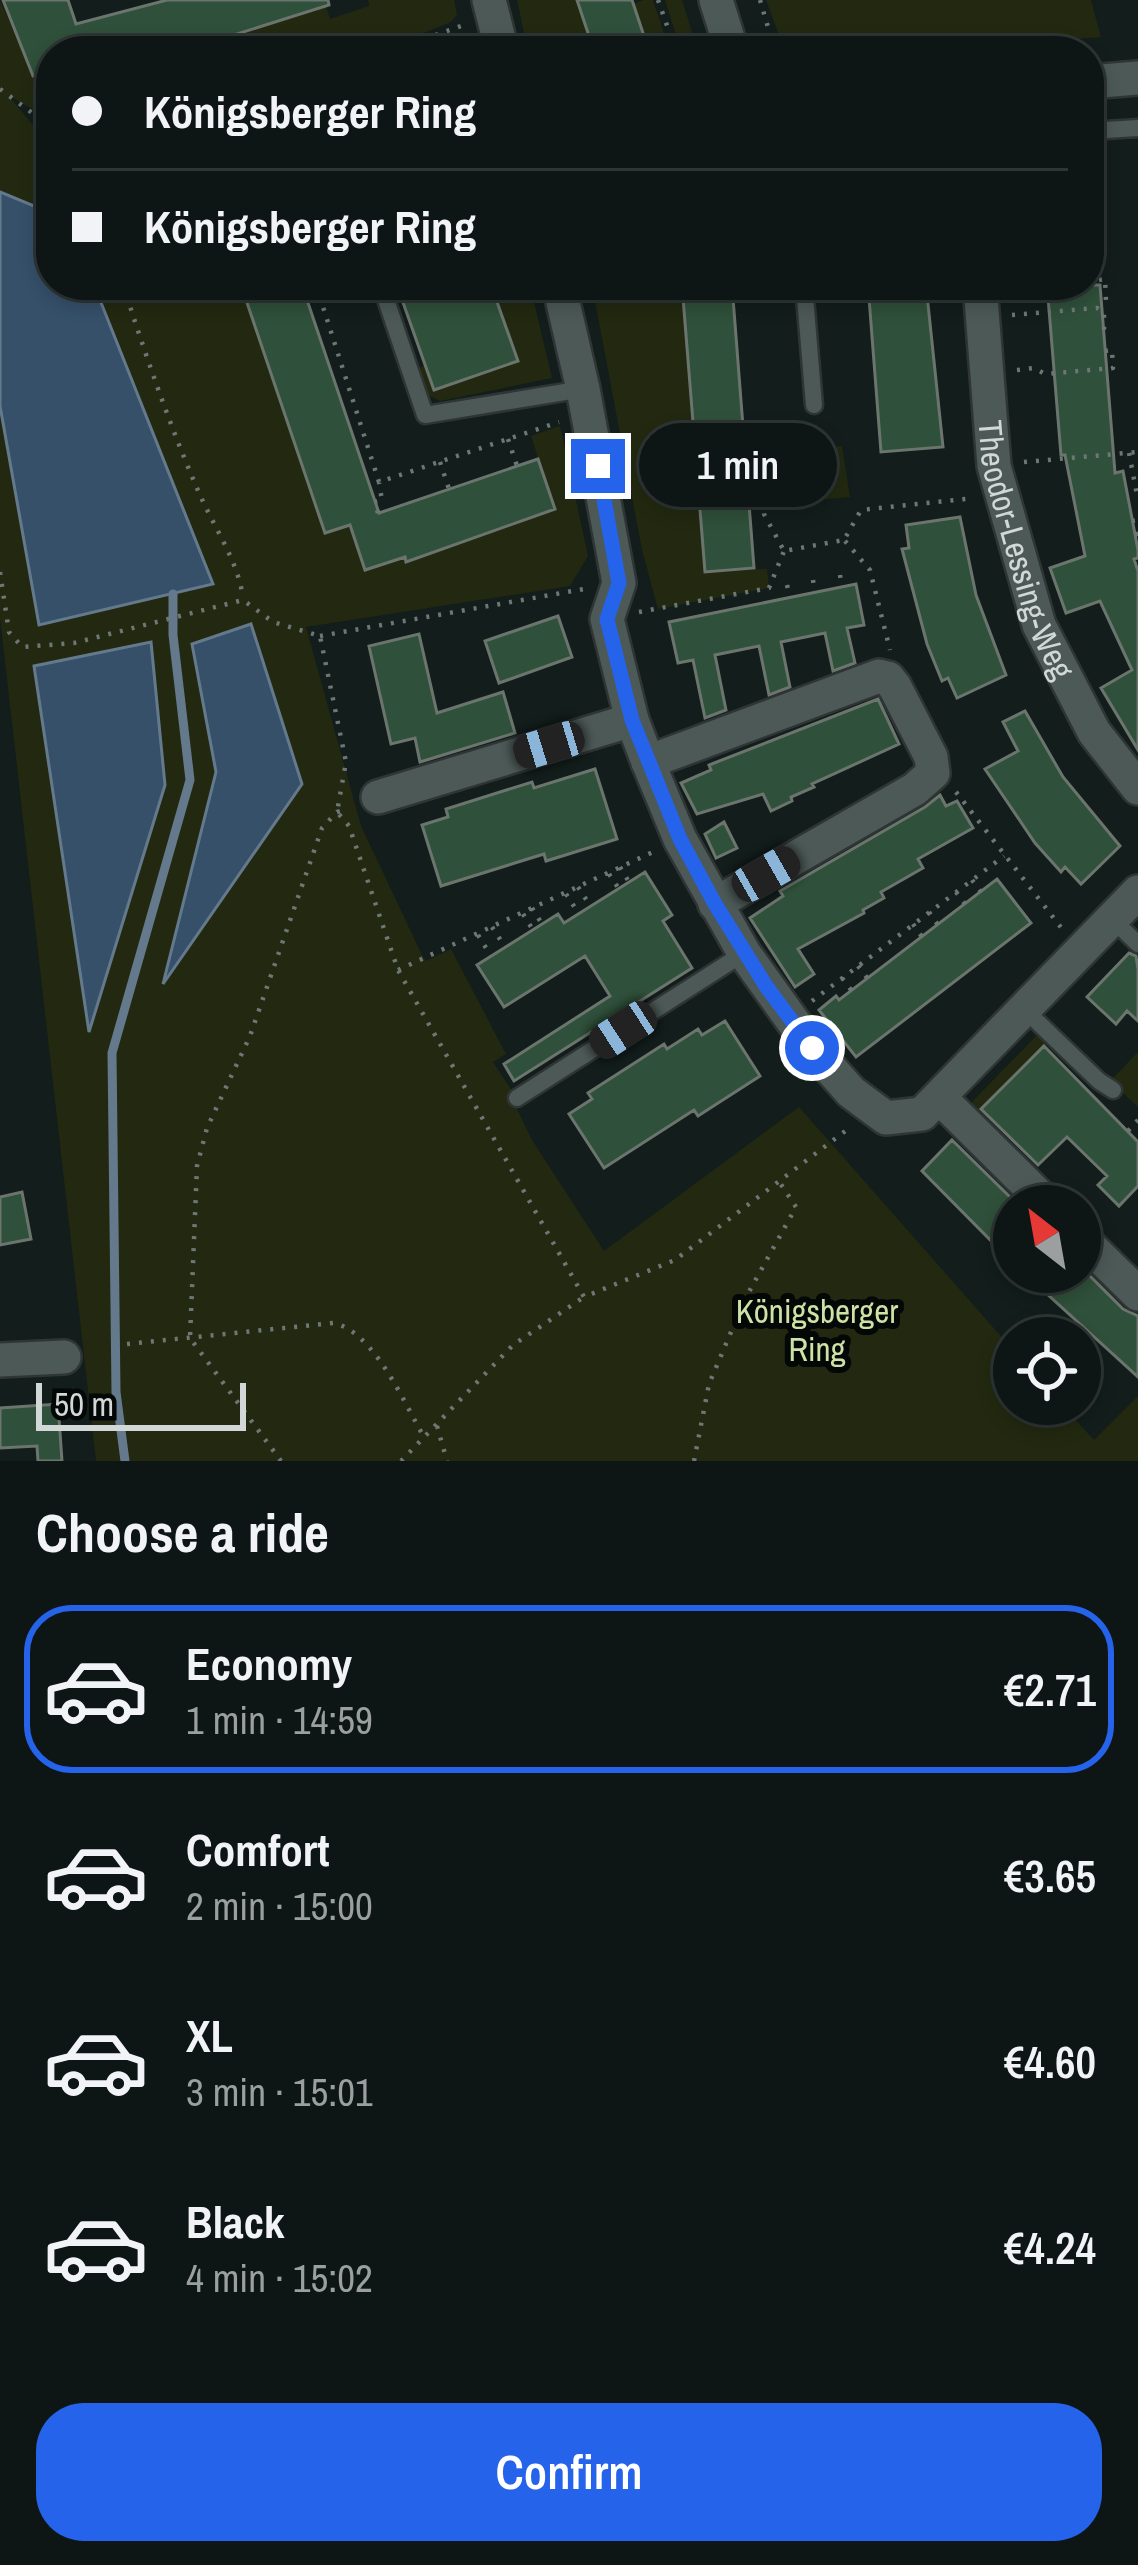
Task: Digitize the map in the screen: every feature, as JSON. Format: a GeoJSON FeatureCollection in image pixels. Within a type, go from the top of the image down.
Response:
{"type":"FeatureCollection","features":[{"type":"Feature","properties":{"kind":"street"},"geometry":{"type":"LineString","coordinates":[[716,0],[727,36]]}},
{"type":"Feature","properties":{"kind":"street"},"geometry":{"type":"LineString","coordinates":[[1104,81],[1138,78]]}},
{"type":"Feature","properties":{"kind":"street"},"geometry":{"type":"LineString","coordinates":[[563,300],[619,583],[607,619],[632,720],[680,839],[744,952],[788,1018],[871,1111],[886,1118],[917,1116],[1138,892]]}},
{"type":"Feature","properties":{"kind":"street","name":"Theodor-Lessing-Weg"},"geometry":{"type":"LineString","coordinates":[[981,300],[994,466],[1039,626],[1094,733],[1138,788]]}},
{"type":"Feature","properties":{"kind":"street"},"geometry":{"type":"LineString","coordinates":[[648,762],[870,676],[888,678],[931,757],[933,773],[915,789],[715,904]]}},
{"type":"Feature","properties":{"kind":"street"},"geometry":{"type":"LineString","coordinates":[[378,797],[632,720]]}},
{"type":"Feature","properties":{"kind":"street"},"geometry":{"type":"LineString","coordinates":[[939,1097],[1028,1185]]}},
{"type":"Feature","properties":{"kind":"street"},"geometry":{"type":"LineString","coordinates":[[1101,1258],[1138,1294]]}},
{"type":"Feature","properties":{"kind":"street"},"geometry":{"type":"LineString","coordinates":[[0,1360],[64,1357]]}},
{"type":"Feature","properties":{"kind":"lane"},"geometry":{"type":"LineString","coordinates":[[1104,130],[1138,128]]}},
{"type":"Feature","properties":{"kind":"lane"},"geometry":{"type":"LineString","coordinates":[[386,300],[425,415],[584,389]]}},
{"type":"Feature","properties":{"kind":"lane"},"geometry":{"type":"LineString","coordinates":[[805,300],[814,405]]}},
{"type":"Feature","properties":{"kind":"lane"},"geometry":{"type":"LineString","coordinates":[[1112,919],[1138,944]]}},
{"type":"Feature","properties":{"kind":"lane"},"geometry":{"type":"LineString","coordinates":[[518,1098],[744,952]]}},
{"type":"Feature","properties":{"kind":"lane"},"geometry":{"type":"LineString","coordinates":[[1024,1009],[1113,1090]]}},
{"type":"Feature","properties":{"kind":"path"},"geometry":{"type":"LineString","coordinates":[[658,0],[671,36]]}},
{"type":"Feature","properties":{"kind":"path"},"geometry":{"type":"LineString","coordinates":[[760,0],[771,36]]}},
{"type":"Feature","properties":{"kind":"path"},"geometry":{"type":"LineString","coordinates":[[447,36],[495,23]]}},
{"type":"Feature","properties":{"kind":"path"},"geometry":{"type":"LineString","coordinates":[[0,88],[36,116]]}},
{"type":"Feature","properties":{"kind":"path"},"geometry":{"type":"LineString","coordinates":[[1101,310],[1106,301],[1104,279]]}},
{"type":"Feature","properties":{"kind":"path"},"geometry":{"type":"LineString","coordinates":[[128,300],[200,496],[240,578],[243,600],[274,622],[320,636],[619,583]]}},
{"type":"Feature","properties":{"kind":"path"},"geometry":{"type":"LineString","coordinates":[[1010,315],[1101,310],[1105,311],[1104,335]]}},
{"type":"Feature","properties":{"kind":"path"},"geometry":{"type":"LineString","coordinates":[[317,332],[330,328]]}},
{"type":"Feature","properties":{"kind":"path"},"geometry":{"type":"LineString","coordinates":[[1014,370],[1034,368],[1045,374],[1114,368],[1112,350],[1105,351]]}},
{"type":"Feature","properties":{"kind":"path"},"geometry":{"type":"LineString","coordinates":[[342,404],[353,400]]}},
{"type":"Feature","properties":{"kind":"path"},"geometry":{"type":"LineString","coordinates":[[784,551],[764,514],[761,466],[785,445],[814,436],[814,405]]}},
{"type":"Feature","properties":{"kind":"path"},"geometry":{"type":"LineString","coordinates":[[508,439],[517,466]]}},
{"type":"Feature","properties":{"kind":"path"},"geometry":{"type":"LineString","coordinates":[[844,540],[861,510],[1012,494],[1009,464],[1138,452]]}},
{"type":"Feature","properties":{"kind":"path"},"geometry":{"type":"LineString","coordinates":[[1128,498],[1138,498],[1129,453]]}},
{"type":"Feature","properties":{"kind":"path"},"geometry":{"type":"LineString","coordinates":[[440,462],[449,489]]}},
{"type":"Feature","properties":{"kind":"path"},"geometry":{"type":"LineString","coordinates":[[365,474],[375,470]]}},
{"type":"Feature","properties":{"kind":"path"},"geometry":{"type":"LineString","coordinates":[[1125,483],[1134,481]]}},
{"type":"Feature","properties":{"kind":"path"},"geometry":{"type":"LineString","coordinates":[[378,513],[374,502],[382,500],[379,482]]}},
{"type":"Feature","properties":{"kind":"path"},"geometry":{"type":"LineString","coordinates":[[784,551],[844,540]]}},
{"type":"Feature","properties":{"kind":"path"},"geometry":{"type":"LineString","coordinates":[[844,540],[870,570],[893,663],[888,678]]}},
{"type":"Feature","properties":{"kind":"path"},"geometry":{"type":"LineString","coordinates":[[581,589],[607,619],[769,588],[784,551]]}},
{"type":"Feature","properties":{"kind":"path"},"geometry":{"type":"LineString","coordinates":[[0,572],[9,632],[22,647],[74,643],[243,600]]}},
{"type":"Feature","properties":{"kind":"path"},"geometry":{"type":"LineString","coordinates":[[840,575],[842,587]]}},
{"type":"Feature","properties":{"kind":"path"},"geometry":{"type":"LineString","coordinates":[[813,580],[815,593]]}},
{"type":"Feature","properties":{"kind":"path"},"geometry":{"type":"LineString","coordinates":[[787,585],[790,598]]}},
{"type":"Feature","properties":{"kind":"path"},"geometry":{"type":"LineString","coordinates":[[733,595],[736,608]]}},
{"type":"Feature","properties":{"kind":"path"},"geometry":{"type":"LineString","coordinates":[[706,600],[709,613]]}},
{"type":"Feature","properties":{"kind":"path"},"geometry":{"type":"LineString","coordinates":[[680,605],[682,619]]}},
{"type":"Feature","properties":{"kind":"path"},"geometry":{"type":"LineString","coordinates":[[320,636],[346,762],[337,812]]}},
{"type":"Feature","properties":{"kind":"path"},"geometry":{"type":"LineString","coordinates":[[933,773],[946,780],[1080,952]]}},
{"type":"Feature","properties":{"kind":"path"},"geometry":{"type":"LineString","coordinates":[[281,1461],[190,1338],[197,1166],[207,1129],[250,1036],[322,828],[337,812],[373,803],[378,797]]}},
{"type":"Feature","properties":{"kind":"path"},"geometry":{"type":"LineString","coordinates":[[337,812],[349,826],[398,970],[584,1297]]}},
{"type":"Feature","properties":{"kind":"path"},"geometry":{"type":"LineString","coordinates":[[398,970],[680,839]]}},
{"type":"Feature","properties":{"kind":"path"},"geometry":{"type":"LineString","coordinates":[[788,1018],[1004,856]]}},
{"type":"Feature","properties":{"kind":"path"},"geometry":{"type":"LineString","coordinates":[[620,867],[629,882]]}},
{"type":"Feature","properties":{"kind":"path"},"geometry":{"type":"LineString","coordinates":[[608,872],[619,889]]}},
{"type":"Feature","properties":{"kind":"path"},"geometry":{"type":"LineString","coordinates":[[972,880],[981,892]]}},
{"type":"Feature","properties":{"kind":"path"},"geometry":{"type":"LineString","coordinates":[[578,886],[591,907]]}},
{"type":"Feature","properties":{"kind":"path"},"geometry":{"type":"LineString","coordinates":[[565,892],[579,914]]}},
{"type":"Feature","properties":{"kind":"path"},"geometry":{"type":"LineString","coordinates":[[956,892],[965,904]]}},
{"type":"Feature","properties":{"kind":"path"},"geometry":{"type":"LineString","coordinates":[[532,908],[542,924]]}},
{"type":"Feature","properties":{"kind":"path"},"geometry":{"type":"LineString","coordinates":[[929,912],[938,925]]}},
{"type":"Feature","properties":{"kind":"path"},"geometry":{"type":"LineString","coordinates":[[522,913],[532,930]]}},
{"type":"Feature","properties":{"kind":"path"},"geometry":{"type":"LineString","coordinates":[[913,924],[922,937]]}},
{"type":"Feature","properties":{"kind":"path"},"geometry":{"type":"LineString","coordinates":[[491,926],[505,947]]}},
{"type":"Feature","properties":{"kind":"path"},"geometry":{"type":"LineString","coordinates":[[477,933],[491,956]]}},
{"type":"Feature","properties":{"kind":"path"},"geometry":{"type":"LineString","coordinates":[[858,966],[868,979]]}},
{"type":"Feature","properties":{"kind":"path"},"geometry":{"type":"LineString","coordinates":[[842,978],[852,991]]}},
{"type":"Feature","properties":{"kind":"path"},"geometry":{"type":"LineString","coordinates":[[401,1461],[512,1345],[584,1297],[675,1260],[871,1111]]}},
{"type":"Feature","properties":{"kind":"path"},"geometry":{"type":"LineString","coordinates":[[1128,1131],[1138,1120]]}},
{"type":"Feature","properties":{"kind":"path"},"geometry":{"type":"LineString","coordinates":[[694,1461],[710,1384],[745,1299],[796,1207],[780,1184]]}},
{"type":"Feature","properties":{"kind":"path"},"geometry":{"type":"LineString","coordinates":[[127,1344],[334,1323],[350,1326],[366,1341],[424,1437]]}},
{"type":"Feature","properties":{"kind":"path"},"geometry":{"type":"LineString","coordinates":[[436,1424],[447,1461]]}},
{"type":"Feature","properties":{"kind":"green space","name":"Königsberger Ring"},"geometry":{"type":"Polygon","coordinates":[[[0,0],[36,74],[36,111],[8,95],[36,129],[36,300],[246,300],[325,533],[350,525],[365,570],[405,557],[407,562],[554,508],[531,436],[560,426],[588,556],[570,586],[306,627],[361,826],[421,953],[426,961],[451,949],[506,1054],[493,1062],[516,1097],[532,1140],[604,1251],[799,1107],[993,1327],[993,1425],[1080,1425],[1094,1440],[1138,1396],[1138,1461],[96,1461],[0,617],[0,0]]]}},
{"type":"Feature","properties":{"kind":"green space"},"geometry":{"type":"Polygon","coordinates":[[[368,0],[454,0],[457,15],[416,36],[231,36],[326,6],[330,19],[369,6],[368,0]]]}},
{"type":"Feature","properties":{"kind":"green space"},"geometry":{"type":"Polygon","coordinates":[[[517,0],[577,0],[589,36],[525,36],[517,0]]]}},
{"type":"Feature","properties":{"kind":"green space"},"geometry":{"type":"Polygon","coordinates":[[[653,0],[665,36],[644,36],[633,4],[653,0]]]}},
{"type":"Feature","properties":{"kind":"green space"},"geometry":{"type":"Polygon","coordinates":[[[665,0],[682,0],[693,36],[676,36],[665,0]]]}},
{"type":"Feature","properties":{"kind":"green space"},"geometry":{"type":"Polygon","coordinates":[[[766,0],[1091,0],[1101,36],[779,36],[766,0]]]}},
{"type":"Feature","properties":{"kind":"green space"},"geometry":{"type":"Polygon","coordinates":[[[496,300],[534,300],[552,378],[440,401],[428,395],[420,369],[424,364],[434,389],[517,361],[496,300]]]}},
{"type":"Feature","properties":{"kind":"green space"},"geometry":{"type":"Polygon","coordinates":[[[595,300],[683,300],[705,571],[767,569],[769,588],[658,609],[642,550],[595,300]]]}},
{"type":"Feature","properties":{"kind":"green space"},"geometry":{"type":"Polygon","coordinates":[[[842,446],[850,497],[771,504],[767,452],[842,446]]]}},
{"type":"Feature","properties":{"kind":"green space"},"geometry":{"type":"Polygon","coordinates":[[[1040,1032],[1049,1041],[975,1115],[967,1107],[1040,1032]]]}},
{"type":"Feature","properties":{"kind":"green space"},"geometry":{"type":"Polygon","coordinates":[[[1138,1052],[1138,1107],[1110,1081],[1138,1052]]]}},
{"type":"Feature","properties":{"kind":"water"},"geometry":{"type":"Polygon","coordinates":[[[0,192],[36,207],[36,300],[100,300],[213,584],[39,625],[0,406],[0,192]]]}},
{"type":"Feature","properties":{"kind":"water"},"geometry":{"type":"Polygon","coordinates":[[[251,624],[302,784],[163,984],[216,772],[192,644],[251,624]]]}},
{"type":"Feature","properties":{"kind":"water"},"geometry":{"type":"Polygon","coordinates":[[[151,642],[165,785],[89,1032],[34,666],[151,642]]]}},
{"type":"Feature","properties":{"kind":"building"},"geometry":{"type":"Polygon","coordinates":[[[3,0],[68,0],[76,24],[167,0],[328,0],[329,5],[231,36],[36,36],[33,76],[3,0]]]}},
{"type":"Feature","properties":{"kind":"building"},"geometry":{"type":"Polygon","coordinates":[[[577,0],[632,0],[644,36],[589,36],[577,0]]]}},
{"type":"Feature","properties":{"kind":"building"},"geometry":{"type":"Polygon","coordinates":[[[246,300],[307,300],[379,513],[538,459],[555,509],[406,562],[405,557],[365,570],[350,525],[325,533],[246,300]]]}},
{"type":"Feature","properties":{"kind":"building"},"geometry":{"type":"Polygon","coordinates":[[[402,300],[496,300],[518,361],[434,390],[402,300]]]}},
{"type":"Feature","properties":{"kind":"building"},"geometry":{"type":"Polygon","coordinates":[[[683,300],[733,300],[754,568],[705,572],[683,300]]]}},
{"type":"Feature","properties":{"kind":"building"},"geometry":{"type":"Polygon","coordinates":[[[869,300],[928,300],[943,447],[881,452],[869,300]]]}},
{"type":"Feature","properties":{"kind":"building"},"geometry":{"type":"Polygon","coordinates":[[[1048,300],[1101,300],[1115,473],[1123,471],[1138,550],[1134,559],[1138,571],[1138,750],[1101,688],[1132,670],[1100,601],[1066,613],[1050,568],[1085,556],[1065,455],[1061,455],[1048,300]]]}},
{"type":"Feature","properties":{"kind":"building"},"geometry":{"type":"Polygon","coordinates":[[[960,517],[976,595],[1006,675],[957,698],[948,678],[942,681],[927,644],[902,549],[909,548],[906,525],[960,517]]]}},
{"type":"Feature","properties":{"kind":"building"},"geometry":{"type":"Polygon","coordinates":[[[856,584],[864,625],[847,628],[855,663],[833,671],[825,633],[781,642],[790,687],[769,695],[759,646],[715,655],[726,710],[705,718],[693,660],[678,663],[669,622],[856,584]]]}},
{"type":"Feature","properties":{"kind":"building"},"geometry":{"type":"Polygon","coordinates":[[[558,616],[572,657],[499,683],[485,641],[558,616]]]}},
{"type":"Feature","properties":{"kind":"building"},"geometry":{"type":"Polygon","coordinates":[[[419,634],[437,713],[503,692],[515,733],[420,762],[415,738],[391,744],[369,646],[419,634]]]}},
{"type":"Feature","properties":{"kind":"building"},"geometry":{"type":"Polygon","coordinates":[[[878,699],[899,744],[812,784],[814,787],[771,811],[763,794],[697,814],[681,783],[711,770],[709,765],[878,699]]]}},
{"type":"Feature","properties":{"kind":"building"},"geometry":{"type":"Polygon","coordinates":[[[1025,711],[1063,777],[1120,846],[1081,884],[1065,867],[1061,872],[1035,843],[985,769],[1018,751],[1003,722],[1025,711]]]}},
{"type":"Feature","properties":{"kind":"building"},"geometry":{"type":"Polygon","coordinates":[[[595,769],[617,839],[546,861],[544,854],[441,886],[422,825],[448,817],[446,809],[532,782],[534,788],[595,769]]]}},
{"type":"Feature","properties":{"kind":"building"},"geometry":{"type":"Polygon","coordinates":[[[940,795],[946,806],[957,801],[973,828],[918,859],[923,868],[881,892],[884,898],[864,913],[798,949],[814,974],[795,987],[750,918],[783,896],[780,891],[940,795]]]}},
{"type":"Feature","properties":{"kind":"building"},"geometry":{"type":"Polygon","coordinates":[[[724,822],[737,848],[716,858],[705,834],[724,822]]]}},
{"type":"Feature","properties":{"kind":"building"},"geometry":{"type":"Polygon","coordinates":[[[645,872],[672,915],[663,921],[692,968],[514,1081],[504,1064],[610,996],[585,956],[504,1007],[477,965],[558,914],[564,923],[645,872]]]}},
{"type":"Feature","properties":{"kind":"building"},"geometry":{"type":"Polygon","coordinates":[[[997,879],[1031,923],[856,1057],[819,1010],[836,996],[839,1000],[997,879]]]}},
{"type":"Feature","properties":{"kind":"building"},"geometry":{"type":"Polygon","coordinates":[[[1129,953],[1136,956],[1138,969],[1138,1021],[1127,1011],[1116,1024],[1087,997],[1129,953]]]}},
{"type":"Feature","properties":{"kind":"building"},"geometry":{"type":"Polygon","coordinates":[[[725,1021],[760,1076],[698,1116],[694,1110],[604,1168],[569,1114],[592,1099],[588,1093],[664,1044],[667,1049],[698,1029],[702,1035],[725,1021]]]}},
{"type":"Feature","properties":{"kind":"building"},"geometry":{"type":"Polygon","coordinates":[[[1044,1046],[1138,1142],[1138,1186],[1119,1206],[1098,1185],[1107,1176],[1067,1137],[1038,1165],[981,1109],[1044,1046]]]}},
{"type":"Feature","properties":{"kind":"building"},"geometry":{"type":"Polygon","coordinates":[[[952,1140],[998,1185],[993,1185],[993,1243],[922,1171],[952,1140]]]}},
{"type":"Feature","properties":{"kind":"building"},"geometry":{"type":"Polygon","coordinates":[[[22,1192],[31,1239],[0,1245],[0,1197],[22,1192]]]}},
{"type":"Feature","properties":{"kind":"building"},"geometry":{"type":"Polygon","coordinates":[[[1101,1287],[1123,1309],[1138,1316],[1138,1377],[1101,1343],[1101,1317],[1072,1317],[1046,1293],[1101,1293],[1101,1287]]]}},
{"type":"Feature","properties":{"kind":"building"},"geometry":{"type":"Polygon","coordinates":[[[58,1404],[62,1461],[38,1461],[37,1446],[0,1448],[0,1408],[58,1404]]]}},
{"type":"Feature","properties":{"kind":"waterway"},"geometry":{"type":"LineString","coordinates":[[125,1461],[116,1392],[112,1053],[190,780],[173,635],[173,594]]}},
{"type":"Feature","properties":{"kind":"route"},"geometry":{"type":"LineString","coordinates":[[598,466],[619,583],[607,619],[632,720],[680,839],[715,904],[812,1048]]}}]}
